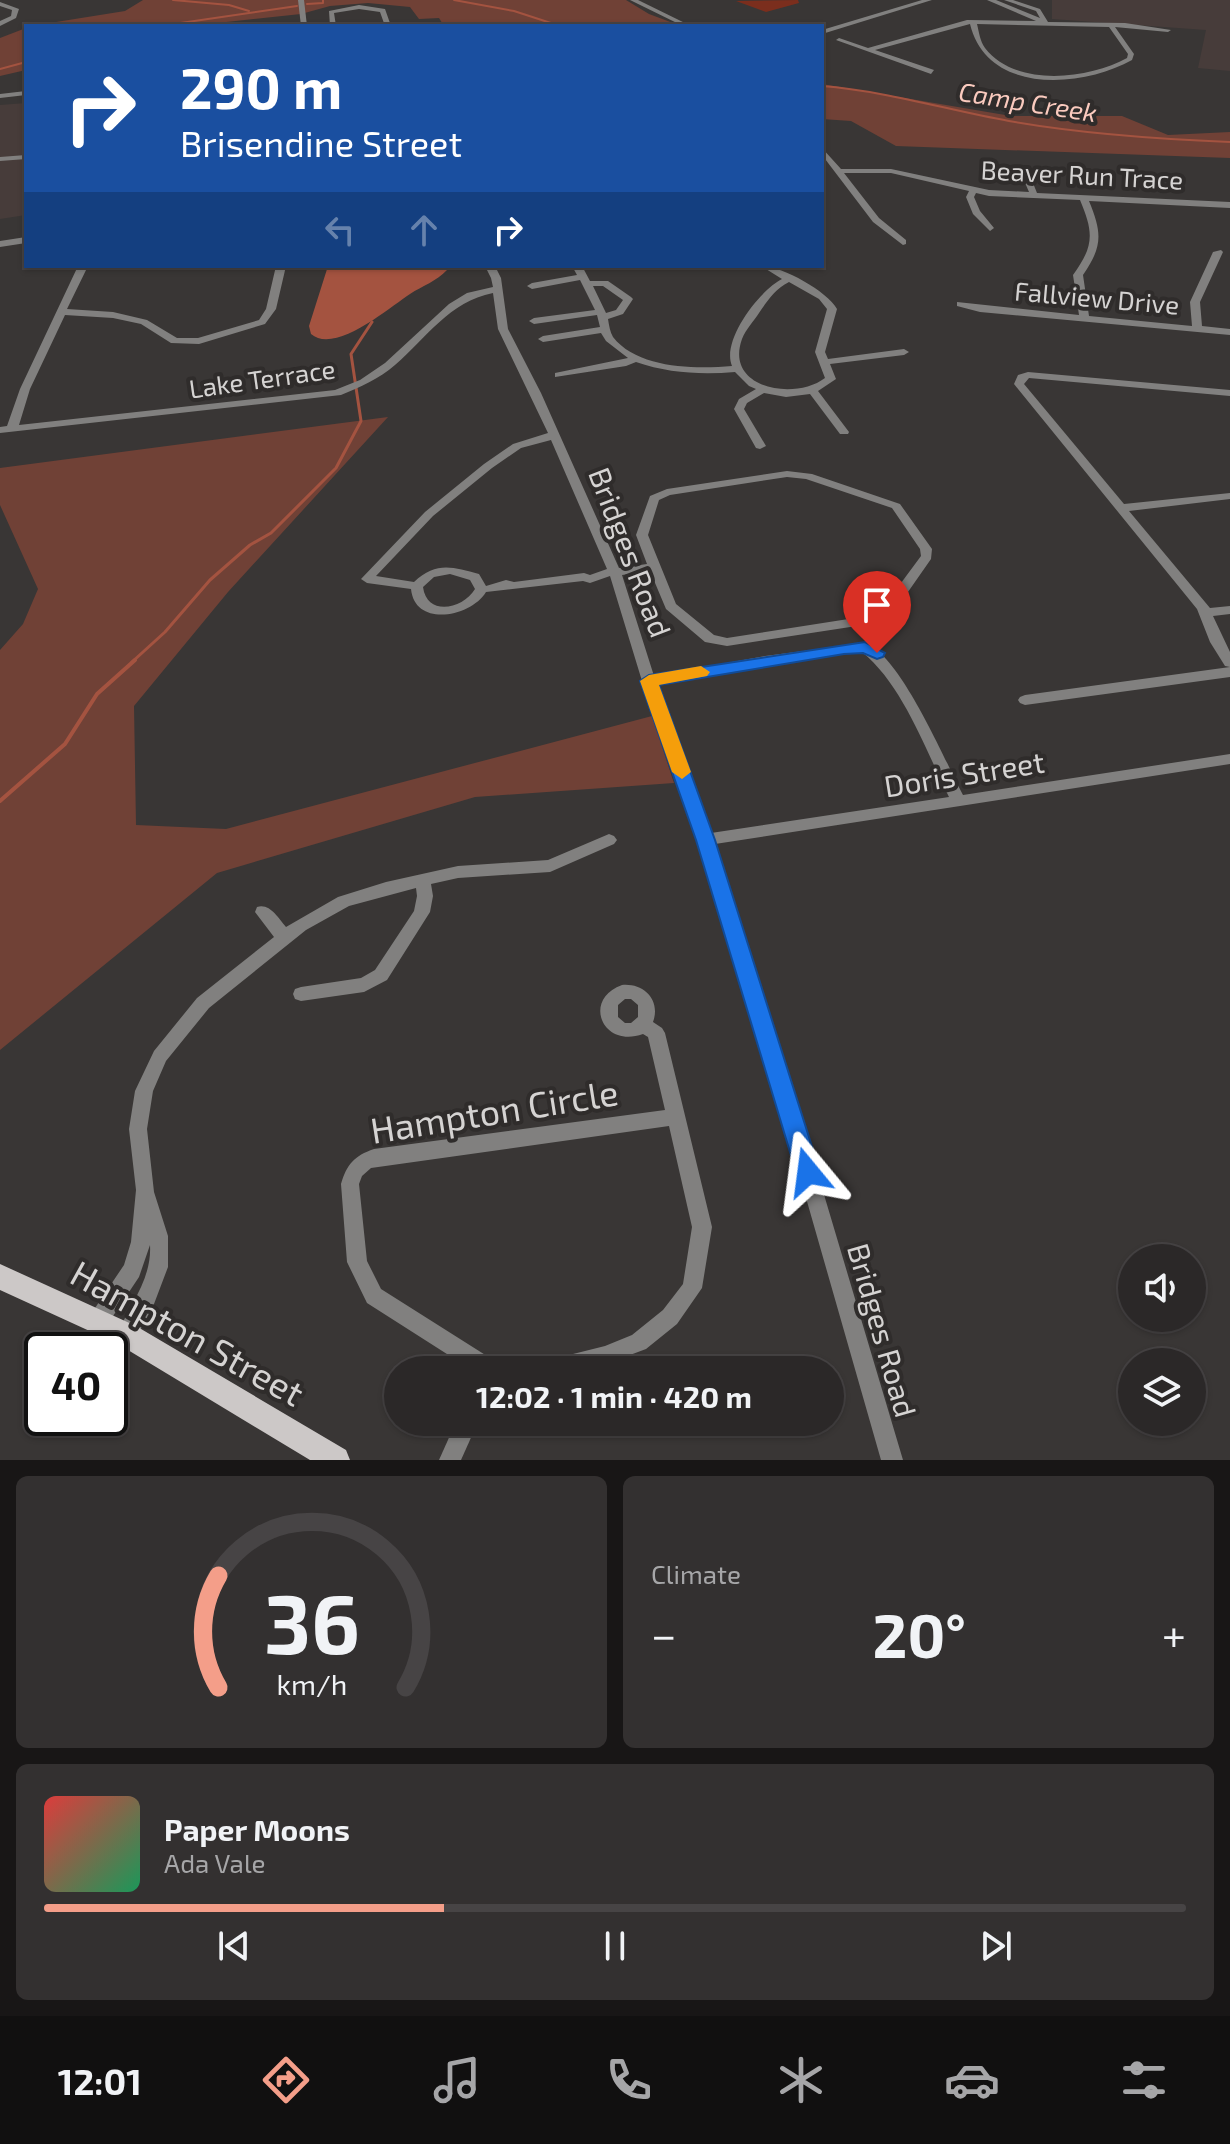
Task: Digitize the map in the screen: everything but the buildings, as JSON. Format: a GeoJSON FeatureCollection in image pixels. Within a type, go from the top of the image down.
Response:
{"type":"FeatureCollection","features":[{"type":"Feature","properties":{"kind":"main road","name":"Hampton Street"},"geometry":{"type":"LineString","coordinates":[[0,1277],[121,1332]]}},
{"type":"Feature","properties":{"kind":"main road","name":"Hampton Street"},"geometry":{"type":"LineString","coordinates":[[128,1336],[336,1460]]}},
{"type":"Feature","properties":{"kind":"street"},"geometry":{"type":"LineString","coordinates":[[301,0],[304,24]]}},
{"type":"Feature","properties":{"kind":"street"},"geometry":{"type":"LineString","coordinates":[[633,0],[684,24]]}},
{"type":"Feature","properties":{"kind":"street"},"geometry":{"type":"LineString","coordinates":[[824,31],[929,0]]}},
{"type":"Feature","properties":{"kind":"street"},"geometry":{"type":"LineString","coordinates":[[990,0],[1040,20]]}},
{"type":"Feature","properties":{"kind":"street"},"geometry":{"type":"LineString","coordinates":[[1007,0],[1035,9],[1040,20]]}},
{"type":"Feature","properties":{"kind":"street"},"geometry":{"type":"LineString","coordinates":[[0,4],[16,9],[14,17],[0,24]]}},
{"type":"Feature","properties":{"kind":"street"},"geometry":{"type":"LineString","coordinates":[[333,24],[332,12],[362,7],[383,10],[387,24]]}},
{"type":"Feature","properties":{"kind":"street"},"geometry":{"type":"LineString","coordinates":[[868,50],[951,25],[973,22],[1040,20],[1168,30]]}},
{"type":"Feature","properties":{"kind":"street"},"geometry":{"type":"LineString","coordinates":[[973,22],[981,48],[996,60],[1025,73],[1058,77],[1093,74],[1130,59],[1131,54],[1112,27]]}},
{"type":"Feature","properties":{"kind":"street"},"geometry":{"type":"LineString","coordinates":[[839,40],[931,72]]}},
{"type":"Feature","properties":{"kind":"street"},"geometry":{"type":"LineString","coordinates":[[0,96],[24,93]]}},
{"type":"Feature","properties":{"kind":"street"},"geometry":{"type":"LineString","coordinates":[[824,152],[876,220],[903,242]]}},
{"type":"Feature","properties":{"kind":"street"},"geometry":{"type":"LineString","coordinates":[[0,159],[24,157]]}},
{"type":"Feature","properties":{"kind":"street","name":"Beaver Run Trace"},"geometry":{"type":"LineString","coordinates":[[839,171],[902,172],[973,191],[1230,205]]}},
{"type":"Feature","properties":{"kind":"street"},"geometry":{"type":"LineString","coordinates":[[1027,178],[1034,195]]}},
{"type":"Feature","properties":{"kind":"street"},"geometry":{"type":"LineString","coordinates":[[973,191],[970,197],[972,204],[990,228]]}},
{"type":"Feature","properties":{"kind":"street"},"geometry":{"type":"LineString","coordinates":[[1084,199],[1096,238],[1096,250],[1078,275],[1084,318]]}},
{"type":"Feature","properties":{"kind":"street"},"geometry":{"type":"LineString","coordinates":[[0,244],[24,240]]}},
{"type":"Feature","properties":{"kind":"street"},"geometry":{"type":"LineString","coordinates":[[1197,328],[1195,302],[1218,252]]}},
{"type":"Feature","properties":{"kind":"street"},"geometry":{"type":"LineString","coordinates":[[12,428],[25,389],[82,268]]}},
{"type":"Feature","properties":{"kind":"street"},"geometry":{"type":"LineString","coordinates":[[63,312],[113,315],[144,322],[175,341],[199,341],[262,322],[271,309],[281,268]]}},
{"type":"Feature","properties":{"kind":"street","name":"Bridges Road"},"geometry":{"type":"LineString","coordinates":[[491,268],[498,289],[503,329],[555,435],[611,573],[706,840],[892,1460]]}},
{"type":"Feature","properties":{"kind":"street"},"geometry":{"type":"LineString","coordinates":[[578,268],[613,342],[637,357],[674,368],[719,371],[739,368]]}},
{"type":"Feature","properties":{"kind":"street"},"geometry":{"type":"LineString","coordinates":[[769,268],[787,280],[820,293],[831,304],[832,315],[820,352],[831,379],[827,384],[811,389],[776,394],[761,390],[739,368],[735,353],[737,339],[771,288],[787,280]]}},
{"type":"Feature","properties":{"kind":"street"},"geometry":{"type":"LineString","coordinates":[[532,286],[585,280],[605,283],[628,299],[620,312],[534,321]]}},
{"type":"Feature","properties":{"kind":"street","name":"Lake Terrace"},"geometry":{"type":"LineString","coordinates":[[0,430],[337,393],[364,382],[389,365],[452,306],[470,295],[498,289]]}},
{"type":"Feature","properties":{"kind":"street","name":"Fallview Drive"},"geometry":{"type":"LineString","coordinates":[[960,304],[980,309],[1230,332]]}},
{"type":"Feature","properties":{"kind":"street"},"geometry":{"type":"LineString","coordinates":[[543,339],[605,329]]}},
{"type":"Feature","properties":{"kind":"street"},"geometry":{"type":"LineString","coordinates":[[825,362],[904,352]]}},
{"type":"Feature","properties":{"kind":"street"},"geometry":{"type":"LineString","coordinates":[[559,375],[626,363],[637,357]]}},
{"type":"Feature","properties":{"kind":"street"},"geometry":{"type":"LineString","coordinates":[[1230,393],[1028,375],[1022,377],[1019,384],[1205,613],[1230,663]]}},
{"type":"Feature","properties":{"kind":"street"},"geometry":{"type":"LineString","coordinates":[[811,389],[844,432]]}},
{"type":"Feature","properties":{"kind":"street"},"geometry":{"type":"LineString","coordinates":[[760,446],[739,409],[743,401],[761,390]]}},
{"type":"Feature","properties":{"kind":"street"},"geometry":{"type":"LineString","coordinates":[[417,586],[367,579],[429,514],[488,466],[517,446],[555,435]]}},
{"type":"Feature","properties":{"kind":"street"},"geometry":{"type":"LineString","coordinates":[[792,474],[808,476],[896,506],[927,553],[889,609],[878,619],[722,642],[710,639],[672,609],[654,567],[642,531],[656,496],[792,474]]}},
{"type":"Feature","properties":{"kind":"street"},"geometry":{"type":"LineString","coordinates":[[1121,508],[1230,496]]}},
{"type":"Feature","properties":{"kind":"street"},"geometry":{"type":"LineString","coordinates":[[485,589],[473,603],[453,610],[441,611],[423,604],[417,598],[417,586],[430,574],[450,570],[469,573],[485,589],[508,590],[512,585],[600,578],[611,573],[654,567]]}},
{"type":"Feature","properties":{"kind":"street"},"geometry":{"type":"LineString","coordinates":[[1205,613],[1230,610]]}},
{"type":"Feature","properties":{"kind":"street"},"geometry":{"type":"LineString","coordinates":[[649,681],[765,660],[865,647],[877,653],[898,686],[958,800]]}},
{"type":"Feature","properties":{"kind":"street"},"geometry":{"type":"LineString","coordinates":[[1025,700],[1230,672]]}},
{"type":"Feature","properties":{"kind":"street","name":"Doris Street"},"geometry":{"type":"LineString","coordinates":[[706,840],[1230,759]]}},
{"type":"Feature","properties":{"kind":"street"},"geometry":{"type":"LineString","coordinates":[[128,1333],[154,1283],[162,1253],[158,1225],[145,1190],[138,1137],[139,1109],[150,1074],[160,1056],[203,1003],[284,937],[344,901],[422,880],[479,869],[550,866],[609,840]]}},
{"type":"Feature","properties":{"kind":"street"},"geometry":{"type":"LineString","coordinates":[[301,994],[364,985],[381,975],[422,912],[425,896],[422,880]]}},
{"type":"Feature","properties":{"kind":"street"},"geometry":{"type":"LineString","coordinates":[[263,912],[284,937]]}},
{"type":"Feature","properties":{"kind":"street"},"geometry":{"type":"LineString","coordinates":[[605,1356],[639,1342],[670,1317],[692,1288],[702,1227],[656,1033],[643,1025]]}},
{"type":"Feature","properties":{"kind":"street","name":"Hampton Circle"},"geometry":{"type":"LineString","coordinates":[[469,1356],[374,1296],[357,1262],[350,1184],[353,1172],[362,1161],[676,1117]]}},
{"type":"Feature","properties":{"kind":"street"},"geometry":{"type":"LineString","coordinates":[[98,1321],[123,1287],[138,1256],[145,1190]]}},
{"type":"Feature","properties":{"kind":"street"},"geometry":{"type":"LineString","coordinates":[[450,1460],[461,1436]]}},
{"type":"Feature","properties":{"kind":"shaded area"},"geometry":{"type":"Polygon","coordinates":[[[143,0],[626,0],[649,14],[676,24],[443,24],[439,18],[419,19],[410,7],[368,3],[208,24],[44,24],[125,11],[143,0]]]}},
{"type":"Feature","properties":{"kind":"shaded area"},"geometry":{"type":"Polygon","coordinates":[[[1052,0],[1230,0],[1230,71],[1198,68],[1206,30],[1052,19],[1052,0]]]}},
{"type":"Feature","properties":{"kind":"shaded area"},"geometry":{"type":"Polygon","coordinates":[[[24,29],[24,70],[0,76],[0,38],[24,29]]]}},
{"type":"Feature","properties":{"kind":"shaded area"},"geometry":{"type":"Polygon","coordinates":[[[824,84],[1011,116],[1122,116],[1168,135],[1230,132],[1230,158],[896,146],[851,121],[824,119],[824,84]]]}},
{"type":"Feature","properties":{"kind":"shaded area"},"geometry":{"type":"Polygon","coordinates":[[[24,103],[24,215],[0,219],[0,105],[24,103]]]}},
{"type":"Feature","properties":{"kind":"shaded area"},"geometry":{"type":"Polygon","coordinates":[[[327,268],[447,270],[348,334],[321,339],[311,334],[309,326],[327,268]]]}},
{"type":"Feature","properties":{"kind":"shaded area"},"geometry":{"type":"Polygon","coordinates":[[[388,417],[228,592],[134,706],[136,825],[226,829],[652,716],[674,783],[475,797],[217,873],[0,1050],[0,650],[23,624],[38,589],[0,505],[0,468],[388,417]]]}},
{"type":"Feature","properties":{"kind":"waterway","name":"Camp Creek"},"geometry":{"type":"LineString","coordinates":[[173,0],[229,5],[249,11]]}},
{"type":"Feature","properties":{"kind":"waterway","name":"Camp Creek"},"geometry":{"type":"LineString","coordinates":[[307,4],[323,3],[323,0]]}},
{"type":"Feature","properties":{"kind":"waterway","name":"Camp Creek"},"geometry":{"type":"LineString","coordinates":[[454,0],[514,11],[554,24]]}},
{"type":"Feature","properties":{"kind":"waterway"},"geometry":{"type":"LineString","coordinates":[[174,24],[297,6]]}},
{"type":"Feature","properties":{"kind":"waterway"},"geometry":{"type":"LineString","coordinates":[[0,69],[24,63]]}},
{"type":"Feature","properties":{"kind":"waterway","name":"Camp Creek"},"geometry":{"type":"LineString","coordinates":[[824,86],[870,92],[1009,121],[1064,129],[1230,142]]}},
{"type":"Feature","properties":{"kind":"waterway"},"geometry":{"type":"LineString","coordinates":[[132,662],[165,632],[210,580],[250,545],[271,533],[336,468],[361,421],[351,354],[372,322]]}},
{"type":"Feature","properties":{"kind":"waterway"},"geometry":{"type":"LineString","coordinates":[[0,801],[65,744],[97,694],[135,660]]}},
{"type":"Feature","properties":{"kind":"slow traffic"},"geometry":{"type":"LineString","coordinates":[[682,772],[649,681],[701,672]]}},
{"type":"Feature","properties":{"kind":"route"},"geometry":{"type":"LineString","coordinates":[[808,1172],[706,840],[649,681],[844,649],[865,647],[877,653]]}}]}
